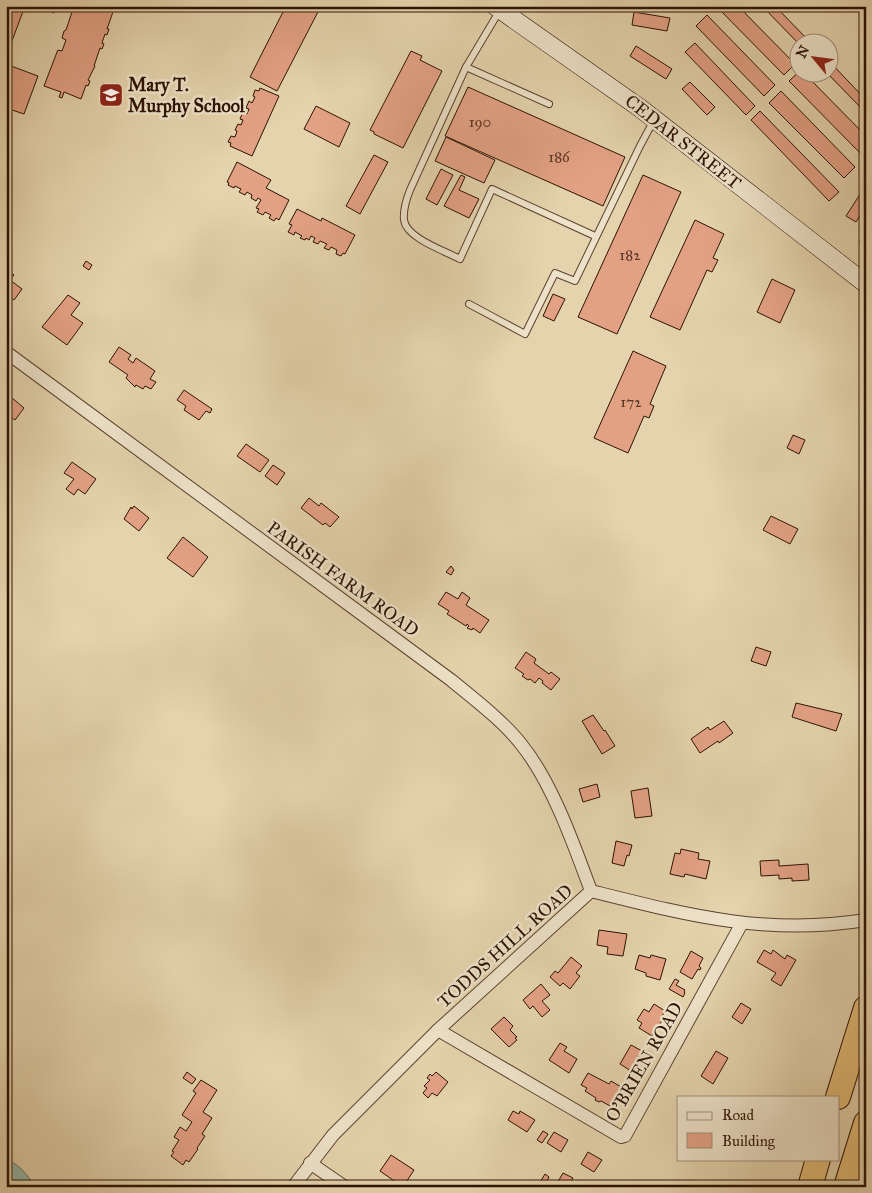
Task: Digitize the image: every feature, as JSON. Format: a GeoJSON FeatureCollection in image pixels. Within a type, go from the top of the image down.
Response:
{"type":"FeatureCollection","features":[{"type":"Feature","properties":{"kind":"highway"},"geometry":{"type":"LineString","coordinates":[[838,1096],[866,1004]]}},
{"type":"Feature","properties":{"kind":"highway"},"geometry":{"type":"LineString","coordinates":[[849,1177],[866,1123]]}},
{"type":"Feature","properties":{"kind":"highway"},"geometry":{"type":"LineString","coordinates":[[849,1177],[866,1130]]}},
{"type":"Feature","properties":{"kind":"highway"},"geometry":{"type":"LineString","coordinates":[[810,1187],[818,1160]]}},
{"type":"Feature","properties":{"kind":"main road","name":"CEDAR STREET"},"geometry":{"type":"LineString","coordinates":[[497,8],[655,119],[866,284]]}},
{"type":"Feature","properties":{"kind":"street","name":"PARISH FARM ROAD"},"geometry":{"type":"LineString","coordinates":[[6,352],[451,680],[485,708],[520,742],[539,768],[559,810],[591,891]]}},
{"type":"Feature","properties":{"kind":"street","name":"TODDS HILL ROAD"},"geometry":{"type":"LineString","coordinates":[[293,1187],[310,1163],[334,1135],[438,1030],[591,891],[685,914],[742,924],[801,926],[866,920]]}},
{"type":"Feature","properties":{"kind":"street","name":"O'BRIEN ROAD"},"geometry":{"type":"LineString","coordinates":[[438,1030],[621,1137],[625,1136],[742,924]]}},
{"type":"Feature","properties":{"kind":"street"},"geometry":{"type":"LineString","coordinates":[[310,1163],[345,1187]]}},
{"type":"Feature","properties":{"kind":"lane"},"geometry":{"type":"LineString","coordinates":[[497,8],[466,67],[410,190],[404,207],[404,222],[412,235],[460,259],[492,189],[595,236]]}},
{"type":"Feature","properties":{"kind":"lane"},"geometry":{"type":"LineString","coordinates":[[466,67],[549,104]]}},
{"type":"Feature","properties":{"kind":"lane"},"geometry":{"type":"LineString","coordinates":[[469,304],[525,334],[554,272],[575,281],[595,236],[655,119]]}},
{"type":"Feature","properties":{"kind":"shaded area"},"geometry":{"type":"Polygon","coordinates":[[[6,1159],[23,1170],[35,1187],[6,1187],[6,1159]]]}},
{"type":"Feature","properties":{"kind":"building"},"geometry":{"type":"Polygon","coordinates":[[[6,6],[25,6],[6,57],[6,6]]]}},
{"type":"Feature","properties":{"kind":"building"},"geometry":{"type":"Polygon","coordinates":[[[43,6],[57,6],[54,13],[42,8],[43,6]]]}},
{"type":"Feature","properties":{"kind":"building"},"geometry":{"type":"Polygon","coordinates":[[[74,6],[107,6],[114,9],[107,29],[109,29],[107,35],[105,34],[102,43],[104,44],[102,49],[100,48],[95,66],[88,80],[90,81],[88,86],[86,85],[81,99],[64,92],[62,98],[59,97],[61,92],[44,86],[58,50],[62,51],[66,40],[62,38],[74,6]]]}},
{"type":"Feature","properties":{"kind":"building"},"geometry":{"type":"Polygon","coordinates":[[[286,6],[321,6],[277,91],[250,77],[286,6]]]}},
{"type":"Feature","properties":{"kind":"building"},"geometry":{"type":"Polygon","coordinates":[[[716,6],[738,6],[790,59],[790,69],[784,75],[716,6]]]}},
{"type":"Feature","properties":{"kind":"building"},"geometry":{"type":"Polygon","coordinates":[[[762,6],[775,6],[800,32],[790,32],[790,35],[762,6]]]}},
{"type":"Feature","properties":{"kind":"building"},"geometry":{"type":"Polygon","coordinates":[[[634,12],[670,18],[667,31],[632,25],[634,12]]]}},
{"type":"Feature","properties":{"kind":"building"},"geometry":{"type":"Polygon","coordinates":[[[707,15],[775,85],[764,96],[696,26],[707,15]]]}},
{"type":"Feature","properties":{"kind":"building"},"geometry":{"type":"Polygon","coordinates":[[[695,43],[755,106],[746,115],[685,52],[695,43]]]}},
{"type":"Feature","properties":{"kind":"building"},"geometry":{"type":"Polygon","coordinates":[[[636,46],[672,69],[666,79],[630,56],[636,46]]]}},
{"type":"Feature","properties":{"kind":"building"},"geometry":{"type":"Polygon","coordinates":[[[411,51],[422,56],[420,60],[442,71],[403,148],[374,134],[370,130],[411,51]]]}},
{"type":"Feature","properties":{"kind":"building"},"geometry":{"type":"Polygon","coordinates":[[[11,66],[38,76],[24,114],[6,108],[6,80],[11,66]]]}},
{"type":"Feature","properties":{"kind":"building"},"geometry":{"type":"Polygon","coordinates":[[[840,73],[866,100],[866,113],[836,82],[840,82],[840,73]]]}},
{"type":"Feature","properties":{"kind":"building"},"geometry":{"type":"Polygon","coordinates":[[[789,81],[813,82],[866,136],[866,147],[860,153],[789,81]]]}},
{"type":"Feature","properties":{"kind":"building"},"geometry":{"type":"Polygon","coordinates":[[[690,82],[715,107],[707,115],[682,89],[690,82]]]}},
{"type":"Feature","properties":{"kind":"building"},"geometry":{"type":"Polygon","coordinates":[[[468,87],[625,157],[603,206],[445,136],[468,87]]]}},
{"type":"Feature","properties":{"kind":"building"},"geometry":{"type":"Polygon","coordinates":[[[260,88],[279,96],[252,156],[230,146],[231,143],[228,142],[231,136],[235,137],[237,131],[235,130],[238,124],[241,125],[243,120],[240,119],[243,112],[247,114],[249,109],[246,108],[249,101],[252,103],[255,97],[253,96],[255,90],[259,91],[260,88]]]}},
{"type":"Feature","properties":{"kind":"building"},"geometry":{"type":"Polygon","coordinates":[[[781,91],[855,167],[844,178],[769,103],[781,91]]]}},
{"type":"Feature","properties":{"kind":"building"},"geometry":{"type":"Polygon","coordinates":[[[316,106],[350,123],[339,147],[304,129],[316,106]]]}},
{"type":"Feature","properties":{"kind":"building"},"geometry":{"type":"Polygon","coordinates":[[[760,111],[839,192],[829,201],[751,120],[760,111]]]}},
{"type":"Feature","properties":{"kind":"building"},"geometry":{"type":"Polygon","coordinates":[[[446,137],[495,160],[484,183],[435,161],[446,137]]]}},
{"type":"Feature","properties":{"kind":"building"},"geometry":{"type":"Polygon","coordinates":[[[374,155],[388,162],[360,214],[346,206],[374,155]]]}},
{"type":"Feature","properties":{"kind":"building"},"geometry":{"type":"Polygon","coordinates":[[[237,162],[271,180],[266,188],[289,200],[279,220],[276,218],[274,221],[269,218],[271,215],[265,212],[263,215],[257,212],[259,209],[256,208],[261,200],[258,198],[256,201],[247,192],[245,195],[239,192],[241,189],[228,185],[229,183],[227,182],[237,162]]]}},
{"type":"Feature","properties":{"kind":"building"},"geometry":{"type":"Polygon","coordinates":[[[441,169],[453,175],[437,205],[426,199],[441,169]]]}},
{"type":"Feature","properties":{"kind":"building"},"geometry":{"type":"Polygon","coordinates":[[[461,175],[465,177],[459,190],[479,199],[469,218],[444,206],[461,175]]]}},
{"type":"Feature","properties":{"kind":"building"},"geometry":{"type":"Polygon","coordinates":[[[643,175],[681,192],[617,334],[578,317],[643,175]]]}},
{"type":"Feature","properties":{"kind":"building"},"geometry":{"type":"Polygon","coordinates":[[[866,185],[866,206],[856,222],[846,216],[866,185]]]}},
{"type":"Feature","properties":{"kind":"building"},"geometry":{"type":"Polygon","coordinates":[[[297,209],[321,221],[322,218],[355,235],[345,254],[343,253],[341,256],[336,254],[337,250],[331,247],[329,250],[324,248],[327,244],[320,241],[318,244],[313,242],[315,238],[311,236],[309,240],[306,238],[305,240],[300,238],[302,236],[295,232],[294,235],[288,232],[292,225],[289,224],[297,209]]]}},
{"type":"Feature","properties":{"kind":"building"},"geometry":{"type":"Polygon","coordinates":[[[695,220],[724,234],[713,258],[718,260],[712,272],[707,270],[680,330],[650,317],[695,220]]]}},
{"type":"Feature","properties":{"kind":"building"},"geometry":{"type":"Polygon","coordinates":[[[866,234],[866,245],[865,246],[859,242],[866,234]]]}},
{"type":"Feature","properties":{"kind":"building"},"geometry":{"type":"Polygon","coordinates":[[[86,261],[92,265],[89,270],[83,266],[86,261]]]}},
{"type":"Feature","properties":{"kind":"building"},"geometry":{"type":"Polygon","coordinates":[[[7,269],[14,275],[10,280],[22,289],[14,300],[6,294],[7,269]]]}},
{"type":"Feature","properties":{"kind":"building"},"geometry":{"type":"Polygon","coordinates":[[[772,279],[795,290],[780,323],[757,312],[772,279]]]}},
{"type":"Feature","properties":{"kind":"building"},"geometry":{"type":"Polygon","coordinates":[[[553,294],[565,299],[554,321],[543,316],[553,294]]]}},
{"type":"Feature","properties":{"kind":"building"},"geometry":{"type":"Polygon","coordinates":[[[68,295],[80,303],[71,315],[83,323],[67,345],[42,327],[68,295]]]}},
{"type":"Feature","properties":{"kind":"building"},"geometry":{"type":"Polygon","coordinates":[[[119,347],[131,355],[128,359],[133,363],[136,358],[155,371],[150,379],[156,382],[151,389],[145,386],[143,389],[136,385],[135,387],[126,378],[128,375],[109,362],[119,347]]]}},
{"type":"Feature","properties":{"kind":"building"},"geometry":{"type":"Polygon","coordinates":[[[633,351],[666,366],[650,404],[654,406],[649,418],[644,416],[628,453],[594,438],[633,351]]]}},
{"type":"Feature","properties":{"kind":"building"},"geometry":{"type":"Polygon","coordinates":[[[184,390],[212,409],[210,413],[206,411],[199,420],[184,410],[186,406],[177,400],[184,390]]]}},
{"type":"Feature","properties":{"kind":"building"},"geometry":{"type":"Polygon","coordinates":[[[6,396],[11,397],[24,408],[15,420],[6,414],[6,396]]]}},
{"type":"Feature","properties":{"kind":"building"},"geometry":{"type":"Polygon","coordinates":[[[793,435],[805,440],[799,454],[787,448],[793,435]]]}},
{"type":"Feature","properties":{"kind":"building"},"geometry":{"type":"Polygon","coordinates":[[[246,444],[269,460],[260,472],[237,456],[246,444]]]}},
{"type":"Feature","properties":{"kind":"building"},"geometry":{"type":"Polygon","coordinates":[[[72,462],[96,479],[85,494],[78,489],[74,495],[66,489],[74,479],[64,473],[72,462]]]}},
{"type":"Feature","properties":{"kind":"building"},"geometry":{"type":"Polygon","coordinates":[[[273,465],[285,473],[277,485],[265,476],[273,465]]]}},
{"type":"Feature","properties":{"kind":"building"},"geometry":{"type":"Polygon","coordinates":[[[309,498],[319,506],[321,503],[339,517],[330,527],[325,523],[323,525],[301,508],[309,498]]]}},
{"type":"Feature","properties":{"kind":"building"},"geometry":{"type":"Polygon","coordinates":[[[134,506],[149,518],[139,531],[124,519],[131,507],[132,509],[134,506]]]}},
{"type":"Feature","properties":{"kind":"building"},"geometry":{"type":"Polygon","coordinates":[[[771,516],[798,529],[790,544],[763,530],[771,516]]]}},
{"type":"Feature","properties":{"kind":"building"},"geometry":{"type":"Polygon","coordinates":[[[183,537],[208,557],[193,577],[167,558],[183,537]]]}},
{"type":"Feature","properties":{"kind":"building"},"geometry":{"type":"Polygon","coordinates":[[[451,566],[454,570],[451,575],[446,572],[451,566]]]}},
{"type":"Feature","properties":{"kind":"building"},"geometry":{"type":"Polygon","coordinates":[[[446,592],[458,599],[462,592],[470,598],[466,605],[489,620],[480,633],[473,628],[472,630],[467,628],[469,626],[467,624],[466,626],[447,614],[449,611],[438,604],[446,592]]]}},
{"type":"Feature","properties":{"kind":"building"},"geometry":{"type":"Polygon","coordinates":[[[756,647],[771,652],[766,666],[751,661],[756,647]]]}},
{"type":"Feature","properties":{"kind":"building"},"geometry":{"type":"Polygon","coordinates":[[[526,652],[536,659],[534,663],[549,674],[551,672],[560,679],[551,690],[539,678],[535,683],[522,676],[524,674],[515,668],[526,652]]]}},
{"type":"Feature","properties":{"kind":"building"},"geometry":{"type":"Polygon","coordinates":[[[796,703],[842,714],[836,731],[792,717],[796,703]]]}},
{"type":"Feature","properties":{"kind":"building"},"geometry":{"type":"Polygon","coordinates":[[[593,715],[615,746],[602,754],[582,721],[593,715]]]}},
{"type":"Feature","properties":{"kind":"building"},"geometry":{"type":"Polygon","coordinates":[[[724,721],[733,733],[700,753],[691,739],[708,727],[710,730],[724,721]]]}},
{"type":"Feature","properties":{"kind":"building"},"geometry":{"type":"Polygon","coordinates":[[[597,784],[600,797],[583,802],[579,789],[597,784]]]}},
{"type":"Feature","properties":{"kind":"building"},"geometry":{"type":"Polygon","coordinates":[[[648,788],[652,816],[635,818],[631,791],[648,788]]]}},
{"type":"Feature","properties":{"kind":"building"},"geometry":{"type":"Polygon","coordinates":[[[616,841],[632,845],[624,866],[612,863],[616,841]]]}},
{"type":"Feature","properties":{"kind":"building"},"geometry":{"type":"Polygon","coordinates":[[[681,849],[699,853],[698,859],[710,861],[706,879],[685,874],[684,877],[670,874],[675,853],[680,854],[681,849]]]}},
{"type":"Feature","properties":{"kind":"building"},"geometry":{"type":"Polygon","coordinates":[[[779,860],[779,866],[808,864],[809,880],[792,881],[792,878],[779,879],[779,875],[761,876],[760,861],[779,860]]]}},
{"type":"Feature","properties":{"kind":"building"},"geometry":{"type":"Polygon","coordinates":[[[599,930],[627,934],[623,956],[607,954],[608,947],[597,945],[599,930]]]}},
{"type":"Feature","properties":{"kind":"building"},"geometry":{"type":"Polygon","coordinates":[[[764,950],[771,954],[773,950],[785,959],[787,955],[796,960],[781,986],[771,980],[776,973],[757,962],[764,950]]]}},
{"type":"Feature","properties":{"kind":"building"},"geometry":{"type":"Polygon","coordinates":[[[691,951],[703,958],[699,966],[700,970],[698,969],[692,979],[680,972],[691,951]]]}},
{"type":"Feature","properties":{"kind":"building"},"geometry":{"type":"Polygon","coordinates":[[[639,955],[650,958],[651,955],[666,959],[660,980],[646,976],[646,973],[635,969],[639,955]]]}},
{"type":"Feature","properties":{"kind":"building"},"geometry":{"type":"Polygon","coordinates":[[[571,957],[582,966],[576,973],[580,976],[570,989],[563,983],[560,986],[550,977],[555,971],[558,973],[571,957]]]}},
{"type":"Feature","properties":{"kind":"building"},"geometry":{"type":"Polygon","coordinates":[[[675,979],[679,981],[676,985],[685,990],[683,997],[669,989],[675,979]]]}},
{"type":"Feature","properties":{"kind":"building"},"geometry":{"type":"Polygon","coordinates":[[[541,984],[550,995],[542,1001],[550,1010],[542,1017],[533,1006],[530,1009],[523,1000],[541,984]]]}},
{"type":"Feature","properties":{"kind":"building"},"geometry":{"type":"Polygon","coordinates":[[[741,1003],[751,1009],[742,1024],[732,1017],[741,1003]]]}},
{"type":"Feature","properties":{"kind":"building"},"geometry":{"type":"Polygon","coordinates":[[[654,1004],[665,1011],[661,1018],[663,1019],[652,1036],[639,1028],[642,1023],[637,1020],[644,1009],[649,1012],[654,1004]]]}},
{"type":"Feature","properties":{"kind":"building"},"geometry":{"type":"Polygon","coordinates":[[[504,1017],[513,1026],[510,1030],[517,1037],[515,1038],[517,1040],[509,1047],[491,1029],[504,1017]]]}},
{"type":"Feature","properties":{"kind":"building"},"geometry":{"type":"Polygon","coordinates":[[[560,1043],[567,1047],[564,1051],[577,1059],[569,1073],[549,1060],[560,1043]]]}},
{"type":"Feature","properties":{"kind":"building"},"geometry":{"type":"Polygon","coordinates":[[[631,1045],[642,1051],[631,1071],[620,1064],[631,1045]]]}},
{"type":"Feature","properties":{"kind":"building"},"geometry":{"type":"Polygon","coordinates":[[[716,1051],[728,1058],[713,1084],[701,1076],[716,1051]]]}},
{"type":"Feature","properties":{"kind":"building"},"geometry":{"type":"Polygon","coordinates":[[[187,1072],[196,1079],[192,1084],[183,1078],[187,1072]]]}},
{"type":"Feature","properties":{"kind":"building"},"geometry":{"type":"Polygon","coordinates":[[[436,1072],[448,1082],[437,1096],[432,1093],[428,1098],[423,1093],[427,1088],[424,1086],[430,1080],[427,1078],[430,1074],[432,1076],[436,1072]]]}},
{"type":"Feature","properties":{"kind":"building"},"geometry":{"type":"Polygon","coordinates":[[[588,1073],[609,1084],[611,1081],[623,1088],[612,1107],[595,1100],[596,1098],[585,1091],[587,1088],[581,1085],[588,1073]]]}},
{"type":"Feature","properties":{"kind":"building"},"geometry":{"type":"Polygon","coordinates":[[[201,1080],[217,1090],[203,1112],[212,1118],[202,1134],[205,1136],[198,1149],[189,1162],[186,1160],[183,1165],[171,1156],[179,1140],[174,1137],[180,1127],[186,1131],[192,1122],[182,1115],[196,1093],[193,1091],[201,1080]]]}},
{"type":"Feature","properties":{"kind":"building"},"geometry":{"type":"Polygon","coordinates":[[[513,1111],[519,1114],[520,1111],[535,1120],[527,1132],[508,1120],[513,1111]]]}},
{"type":"Feature","properties":{"kind":"building"},"geometry":{"type":"Polygon","coordinates":[[[543,1131],[548,1134],[542,1143],[537,1140],[543,1131]]]}},
{"type":"Feature","properties":{"kind":"building"},"geometry":{"type":"Polygon","coordinates":[[[554,1132],[568,1140],[561,1152],[547,1143],[554,1132]]]}},
{"type":"Feature","properties":{"kind":"building"},"geometry":{"type":"Polygon","coordinates":[[[588,1152],[602,1160],[594,1172],[581,1164],[588,1152]]]}},
{"type":"Feature","properties":{"kind":"building"},"geometry":{"type":"Polygon","coordinates":[[[391,1155],[414,1170],[403,1187],[380,1171],[391,1155]]]}},
{"type":"Feature","properties":{"kind":"building"},"geometry":{"type":"Polygon","coordinates":[[[563,1173],[573,1178],[568,1187],[555,1187],[563,1173]]]}},
{"type":"Feature","properties":{"kind":"building"},"geometry":{"type":"Polygon","coordinates":[[[545,1174],[549,1177],[544,1187],[539,1184],[545,1174]]]}},
{"type":"Feature","properties":{"kind":"place","name":"Mary T. Murphy School"},"geometry":{"type":"Point","coordinates":[111,95]}}]}
